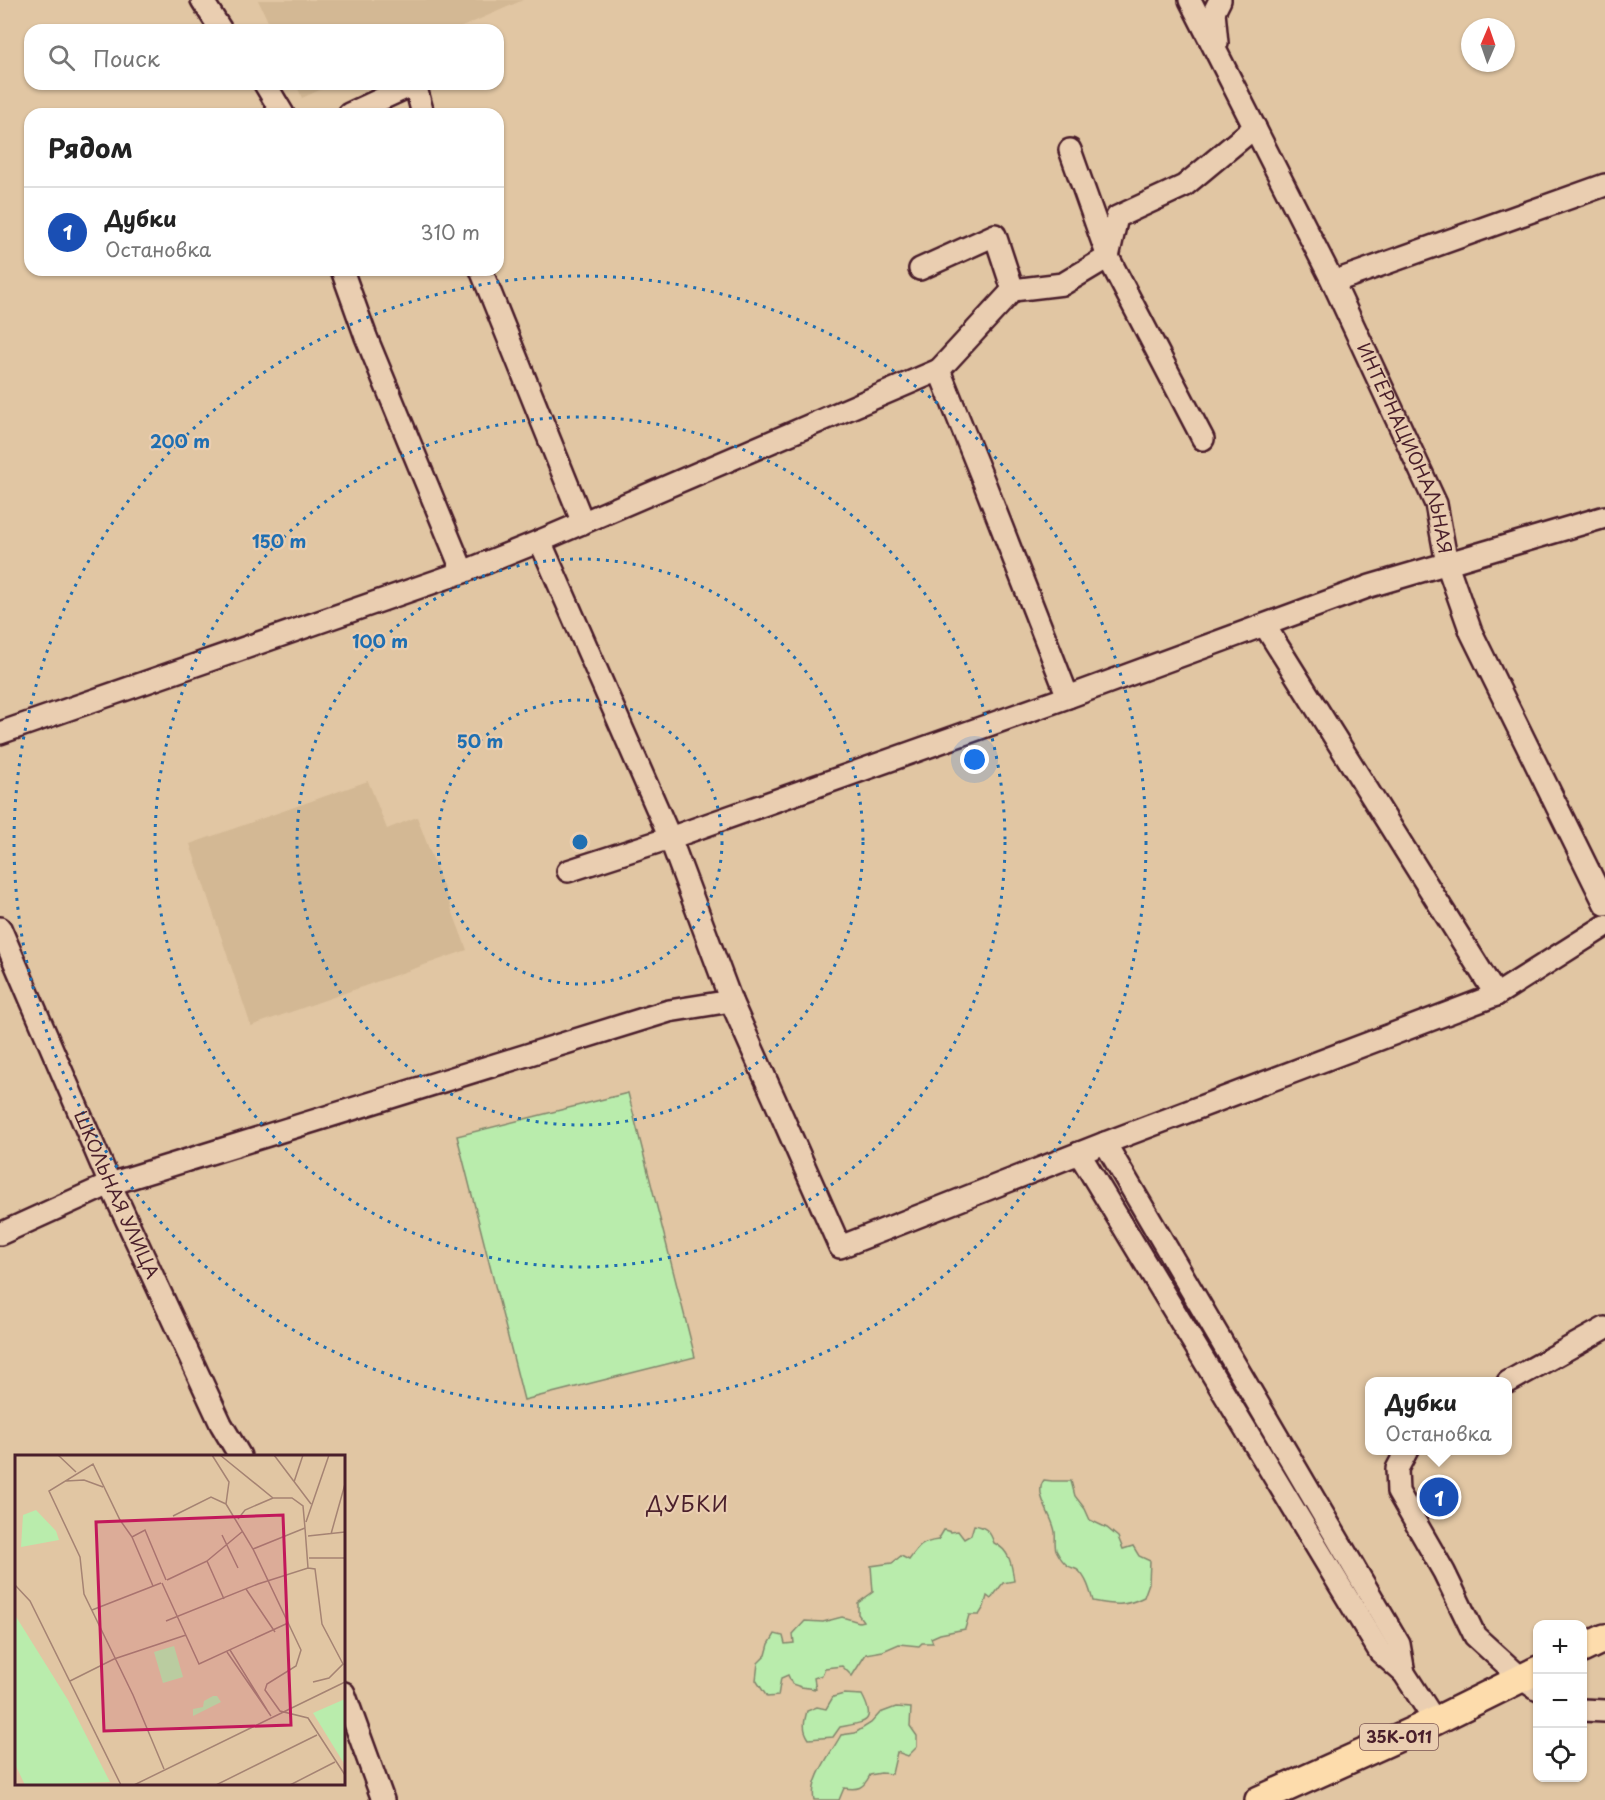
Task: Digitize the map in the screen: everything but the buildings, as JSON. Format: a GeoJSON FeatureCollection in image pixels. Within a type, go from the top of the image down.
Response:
{"type":"FeatureCollection","features":[{"type":"Feature","properties":{"kind":"main road"},"geometry":{"type":"LineString","coordinates":[[1587,1647],[1605,1638]]}},
{"type":"Feature","properties":{"kind":"main road","name":"35К-011"},"geometry":{"type":"LineString","coordinates":[[1259,1800],[1532,1680]]}},
{"type":"Feature","properties":{"kind":"street"},"geometry":{"type":"LineString","coordinates":[[202,0],[217,24]]}},
{"type":"Feature","properties":{"kind":"street","name":"ИНТЕРНАЦИОНАЛЬНАЯ"},"geometry":{"type":"LineString","coordinates":[[1190,0],[1333,282],[1436,504],[1447,564],[1472,632],[1605,904]]}},
{"type":"Feature","properties":{"kind":"street"},"geometry":{"type":"LineString","coordinates":[[1218,54],[1214,12],[1220,0]]}},
{"type":"Feature","properties":{"kind":"street"},"geometry":{"type":"LineString","coordinates":[[268,90],[279,108]]}},
{"type":"Feature","properties":{"kind":"street"},"geometry":{"type":"LineString","coordinates":[[362,108],[402,90]]}},
{"type":"Feature","properties":{"kind":"street"},"geometry":{"type":"LineString","coordinates":[[417,90],[421,108]]}},
{"type":"Feature","properties":{"kind":"street"},"geometry":{"type":"LineString","coordinates":[[0,733],[464,572],[939,370],[1013,290],[1063,284],[1108,257],[1117,217],[1184,186],[1255,127]]}},
{"type":"Feature","properties":{"kind":"street"},"geometry":{"type":"LineString","coordinates":[[1070,150],[1108,257],[1203,439]]}},
{"type":"Feature","properties":{"kind":"street"},"geometry":{"type":"LineString","coordinates":[[1333,282],[1605,185]]}},
{"type":"Feature","properties":{"kind":"street"},"geometry":{"type":"LineString","coordinates":[[920,269],[995,236],[1013,290]]}},
{"type":"Feature","properties":{"kind":"street"},"geometry":{"type":"LineString","coordinates":[[344,276],[366,337],[464,572]]}},
{"type":"Feature","properties":{"kind":"street"},"geometry":{"type":"LineString","coordinates":[[483,276],[583,523]]}},
{"type":"Feature","properties":{"kind":"street"},"geometry":{"type":"LineString","coordinates":[[939,370],[1068,697]]}},
{"type":"Feature","properties":{"kind":"street"},"geometry":{"type":"LineString","coordinates":[[568,871],[670,838],[1068,697],[1370,586],[1605,517]]}},
{"type":"Feature","properties":{"kind":"street"},"geometry":{"type":"LineString","coordinates":[[540,541],[670,838],[731,1001],[840,1247],[1105,1143],[1496,995],[1605,926]]}},
{"type":"Feature","properties":{"kind":"street"},"geometry":{"type":"LineString","coordinates":[[1265,626],[1496,995]]}},
{"type":"Feature","properties":{"kind":"street","name":"ШКОЛЬНАЯ УЛИЦА"},"geometry":{"type":"LineString","coordinates":[[0,928],[110,1184],[221,1424],[239,1455]]}},
{"type":"Feature","properties":{"kind":"street"},"geometry":{"type":"LineString","coordinates":[[0,1234],[110,1184],[669,1011],[731,1001]]}},
{"type":"Feature","properties":{"kind":"street"},"geometry":{"type":"LineString","coordinates":[[1105,1143],[1398,1644],[1404,1673]]}},
{"type":"Feature","properties":{"kind":"street"},"geometry":{"type":"LineString","coordinates":[[1079,1153],[1380,1652],[1404,1673],[1435,1721]]}},
{"type":"Feature","properties":{"kind":"street"},"geometry":{"type":"LineString","coordinates":[[1512,1380],[1605,1328]]}},
{"type":"Feature","properties":{"kind":"street"},"geometry":{"type":"LineString","coordinates":[[1404,1455],[1397,1469],[1398,1492],[1444,1572],[1475,1636],[1532,1680]]}},
{"type":"Feature","properties":{"kind":"street"},"geometry":{"type":"LineString","coordinates":[[345,1696],[383,1800]]}},
{"type":"Feature","properties":{"kind":"street"},"geometry":{"type":"LineString","coordinates":[[1587,1710],[1605,1711]]}},
{"type":"Feature","properties":{"kind":"shaded area"},"geometry":{"type":"Polygon","coordinates":[[[258,0],[523,0],[469,24],[269,24],[258,0]]]}},
{"type":"Feature","properties":{"kind":"shaded area"},"geometry":{"type":"Polygon","coordinates":[[[299,90],[320,90],[302,98],[299,90]]]}},
{"type":"Feature","properties":{"kind":"shaded area"},"geometry":{"type":"Polygon","coordinates":[[[368,781],[387,829],[417,817],[467,950],[251,1026],[190,844],[368,781]]]}},
{"type":"Feature","properties":{"kind":"green space"},"geometry":{"type":"Polygon","coordinates":[[[628,1093],[695,1357],[524,1400],[457,1136],[628,1093]]]}},
{"type":"Feature","properties":{"kind":"green space"},"geometry":{"type":"Polygon","coordinates":[[[1044,1480],[1071,1481],[1075,1496],[1090,1520],[1107,1528],[1118,1537],[1123,1549],[1133,1546],[1139,1556],[1150,1561],[1149,1583],[1144,1597],[1119,1604],[1093,1601],[1082,1574],[1065,1564],[1056,1550],[1054,1526],[1042,1498],[1041,1486],[1044,1480]]]}},
{"type":"Feature","properties":{"kind":"green space"},"geometry":{"type":"Polygon","coordinates":[[[974,1525],[987,1530],[994,1543],[1007,1554],[1014,1581],[1003,1583],[991,1599],[987,1596],[979,1615],[969,1615],[965,1629],[940,1634],[931,1638],[933,1643],[922,1643],[919,1646],[899,1644],[883,1651],[866,1654],[852,1676],[842,1666],[825,1668],[822,1675],[814,1678],[816,1689],[792,1684],[788,1675],[781,1678],[778,1696],[767,1697],[756,1680],[758,1663],[766,1655],[775,1634],[783,1636],[785,1644],[794,1643],[793,1634],[805,1621],[823,1622],[842,1617],[863,1621],[858,1614],[858,1603],[873,1592],[871,1566],[892,1563],[901,1556],[909,1560],[921,1546],[938,1540],[944,1530],[958,1531],[964,1539],[971,1535],[974,1525]]]}},
{"type":"Feature","properties":{"kind":"green space"},"geometry":{"type":"Polygon","coordinates":[[[844,1694],[862,1695],[868,1711],[866,1720],[840,1727],[833,1737],[809,1739],[804,1725],[807,1711],[817,1707],[826,1709],[833,1697],[844,1694]]]}},
{"type":"Feature","properties":{"kind":"green space"},"geometry":{"type":"Polygon","coordinates":[[[896,1707],[911,1708],[910,1726],[917,1736],[917,1747],[908,1756],[897,1752],[892,1774],[870,1775],[860,1787],[844,1788],[839,1800],[814,1800],[813,1792],[818,1775],[841,1735],[855,1733],[871,1723],[880,1713],[896,1707]]]}},
{"type":"Feature","properties":{"kind":"place","name":"Дубки"},"geometry":{"type":"Point","coordinates":[1439,1497]}},
{"type":"Feature","properties":{"kind":"district","name":"ДУБКИ"},"geometry":{"type":"Point","coordinates":[688,1505]}}]}
